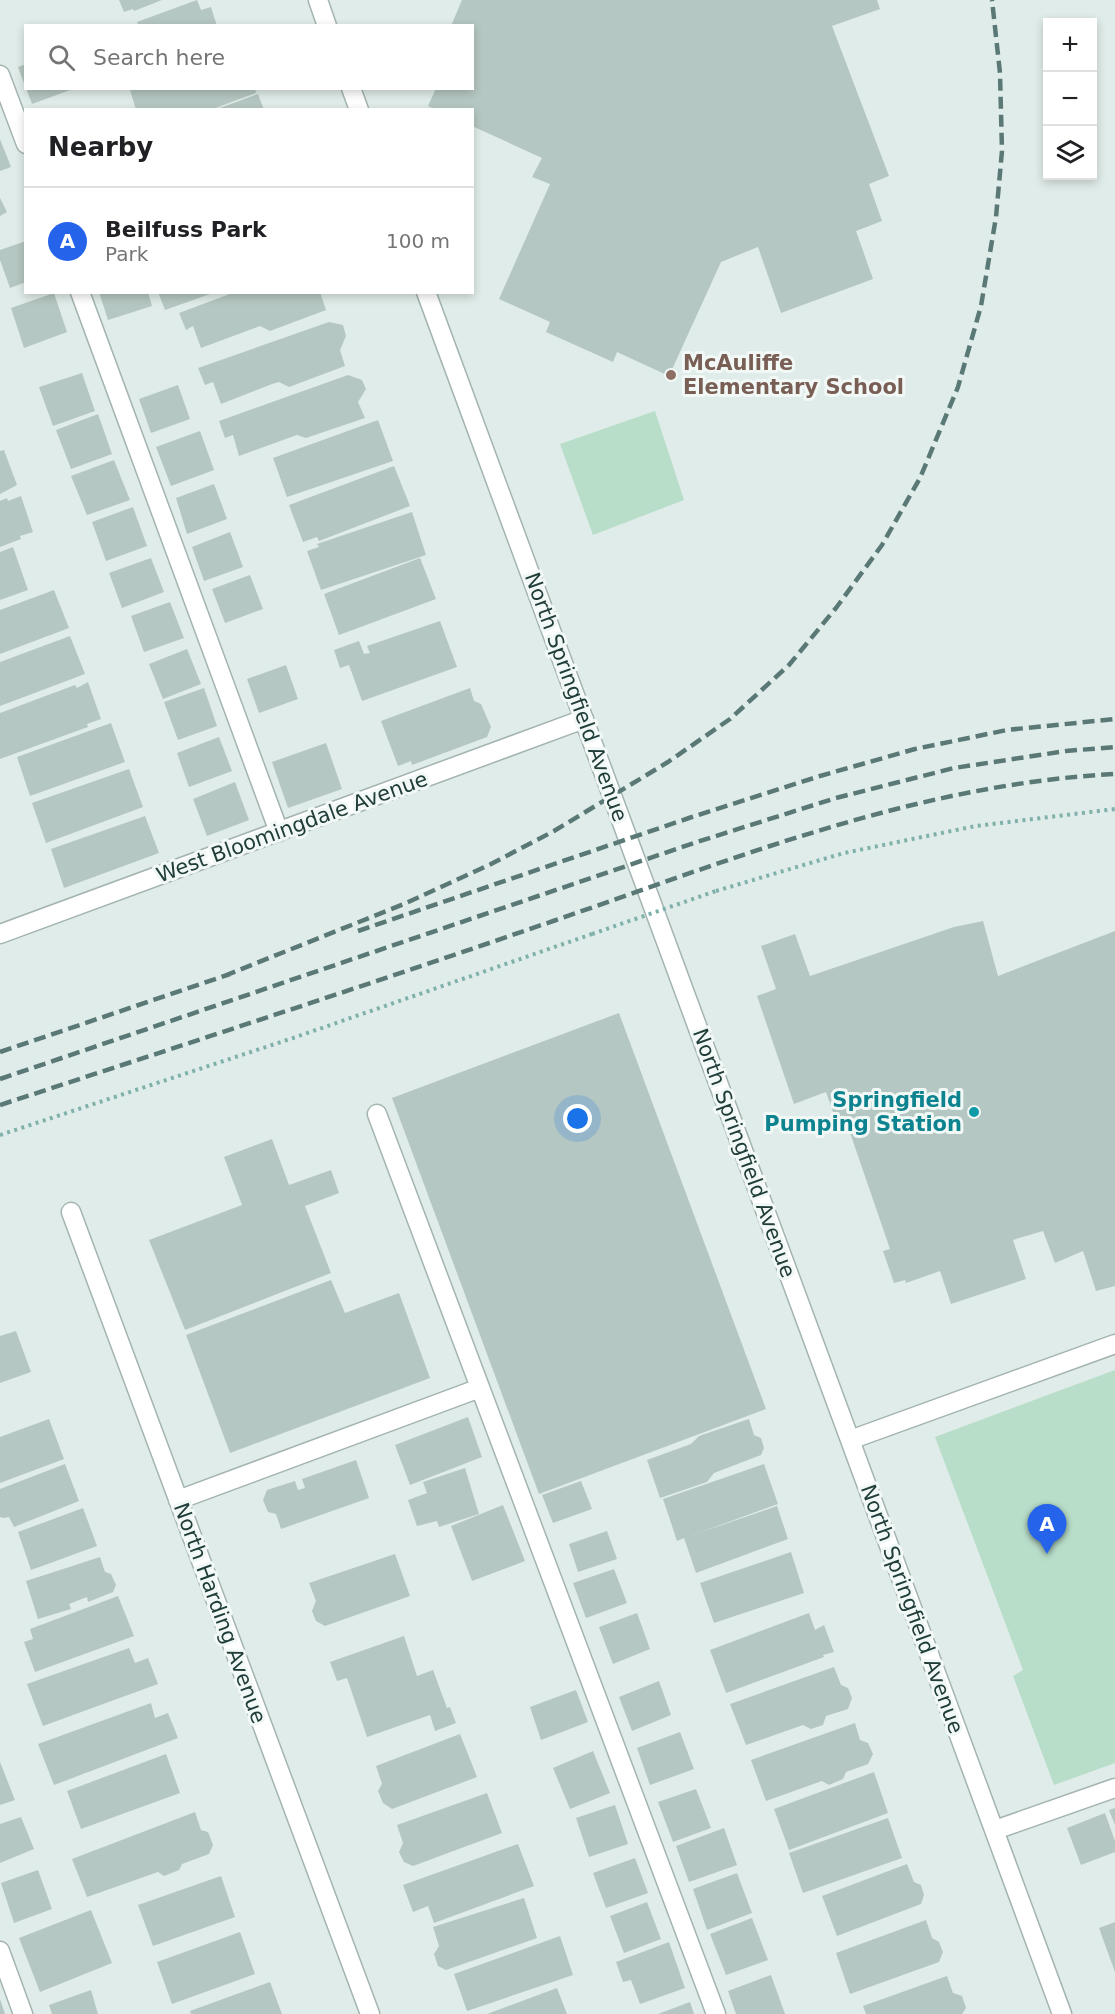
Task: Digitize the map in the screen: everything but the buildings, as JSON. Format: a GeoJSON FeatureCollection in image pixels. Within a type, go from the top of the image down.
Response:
{"type":"FeatureCollection","features":[{"type":"Feature","properties":{"kind":"street"},"geometry":{"type":"LineString","coordinates":[[318,0],[326,24]]}},
{"type":"Feature","properties":{"kind":"street"},"geometry":{"type":"LineString","coordinates":[[0,75],[24,139]]}},
{"type":"Feature","properties":{"kind":"street"},"geometry":{"type":"LineString","coordinates":[[352,90],[357,108]]}},
{"type":"Feature","properties":{"kind":"street"},"geometry":{"type":"LineString","coordinates":[[81,294],[279,832]]}},
{"type":"Feature","properties":{"kind":"street","name":"North Springfield Avenue"},"geometry":{"type":"LineString","coordinates":[[427,294],[1062,2014]]}},
{"type":"Feature","properties":{"kind":"street","name":"West Bloomingdale Avenue"},"geometry":{"type":"LineString","coordinates":[[0,934],[584,719]]}},
{"type":"Feature","properties":{"kind":"street"},"geometry":{"type":"LineString","coordinates":[[377,1114],[716,2014]]}},
{"type":"Feature","properties":{"kind":"street","name":"North Harding Avenue"},"geometry":{"type":"LineString","coordinates":[[71,1212],[370,2014]]}},
{"type":"Feature","properties":{"kind":"street"},"geometry":{"type":"LineString","coordinates":[[850,1440],[1115,1344]]}},
{"type":"Feature","properties":{"kind":"street"},"geometry":{"type":"LineString","coordinates":[[178,1500],[480,1388]]}},
{"type":"Feature","properties":{"kind":"street"},"geometry":{"type":"LineString","coordinates":[[994,1830],[1115,1788]]}},
{"type":"Feature","properties":{"kind":"street"},"geometry":{"type":"LineString","coordinates":[[0,1951],[23,2014]]}},
{"type":"Feature","properties":{"kind":"path"},"geometry":{"type":"LineString","coordinates":[[0,1135],[304,1034],[716,891],[844,853],[976,826],[1115,809]]}},
{"type":"Feature","properties":{"kind":"green space"},"geometry":{"type":"Polygon","coordinates":[[[655,411],[684,500],[593,535],[560,444],[655,411]]]}},
{"type":"Feature","properties":{"kind":"green space"},"geometry":{"type":"Polygon","coordinates":[[[1115,1370],[1115,1763],[1054,1785],[1013,1676],[1023,1670],[935,1437],[1115,1370]]]}},
{"type":"Feature","properties":{"kind":"railway"},"geometry":{"type":"LineString","coordinates":[[224,976],[404,904],[491,864],[554,831],[668,762],[730,719],[789,665],[836,608],[882,545],[920,478],[958,387],[981,306],[996,217],[1002,151],[1000,73],[992,0]]}},
{"type":"Feature","properties":{"kind":"railway"},"geometry":{"type":"LineString","coordinates":[[358,931],[689,818],[820,776],[915,749],[1007,730],[1115,719]]}},
{"type":"Feature","properties":{"kind":"railway"},"geometry":{"type":"LineString","coordinates":[[0,1079],[697,842],[836,798],[954,768],[1066,751],[1115,747]]}},
{"type":"Feature","properties":{"kind":"railway"},"geometry":{"type":"LineString","coordinates":[[0,1105],[348,991],[831,827],[971,792],[1042,781],[1115,774]]}},
{"type":"Feature","properties":{"kind":"railway"},"geometry":{"type":"LineString","coordinates":[[0,1052],[230,974]]}},
{"type":"Feature","properties":{"kind":"place","name":"McAuliffe Elementary School"},"geometry":{"type":"Point","coordinates":[671,375]}},
{"type":"Feature","properties":{"kind":"place","name":"Springfield Pumping Station"},"geometry":{"type":"Point","coordinates":[974,1112]}},
{"type":"Feature","properties":{"kind":"place","name":"Beilfuss Park"},"geometry":{"type":"Point","coordinates":[1047,1554]}}]}
